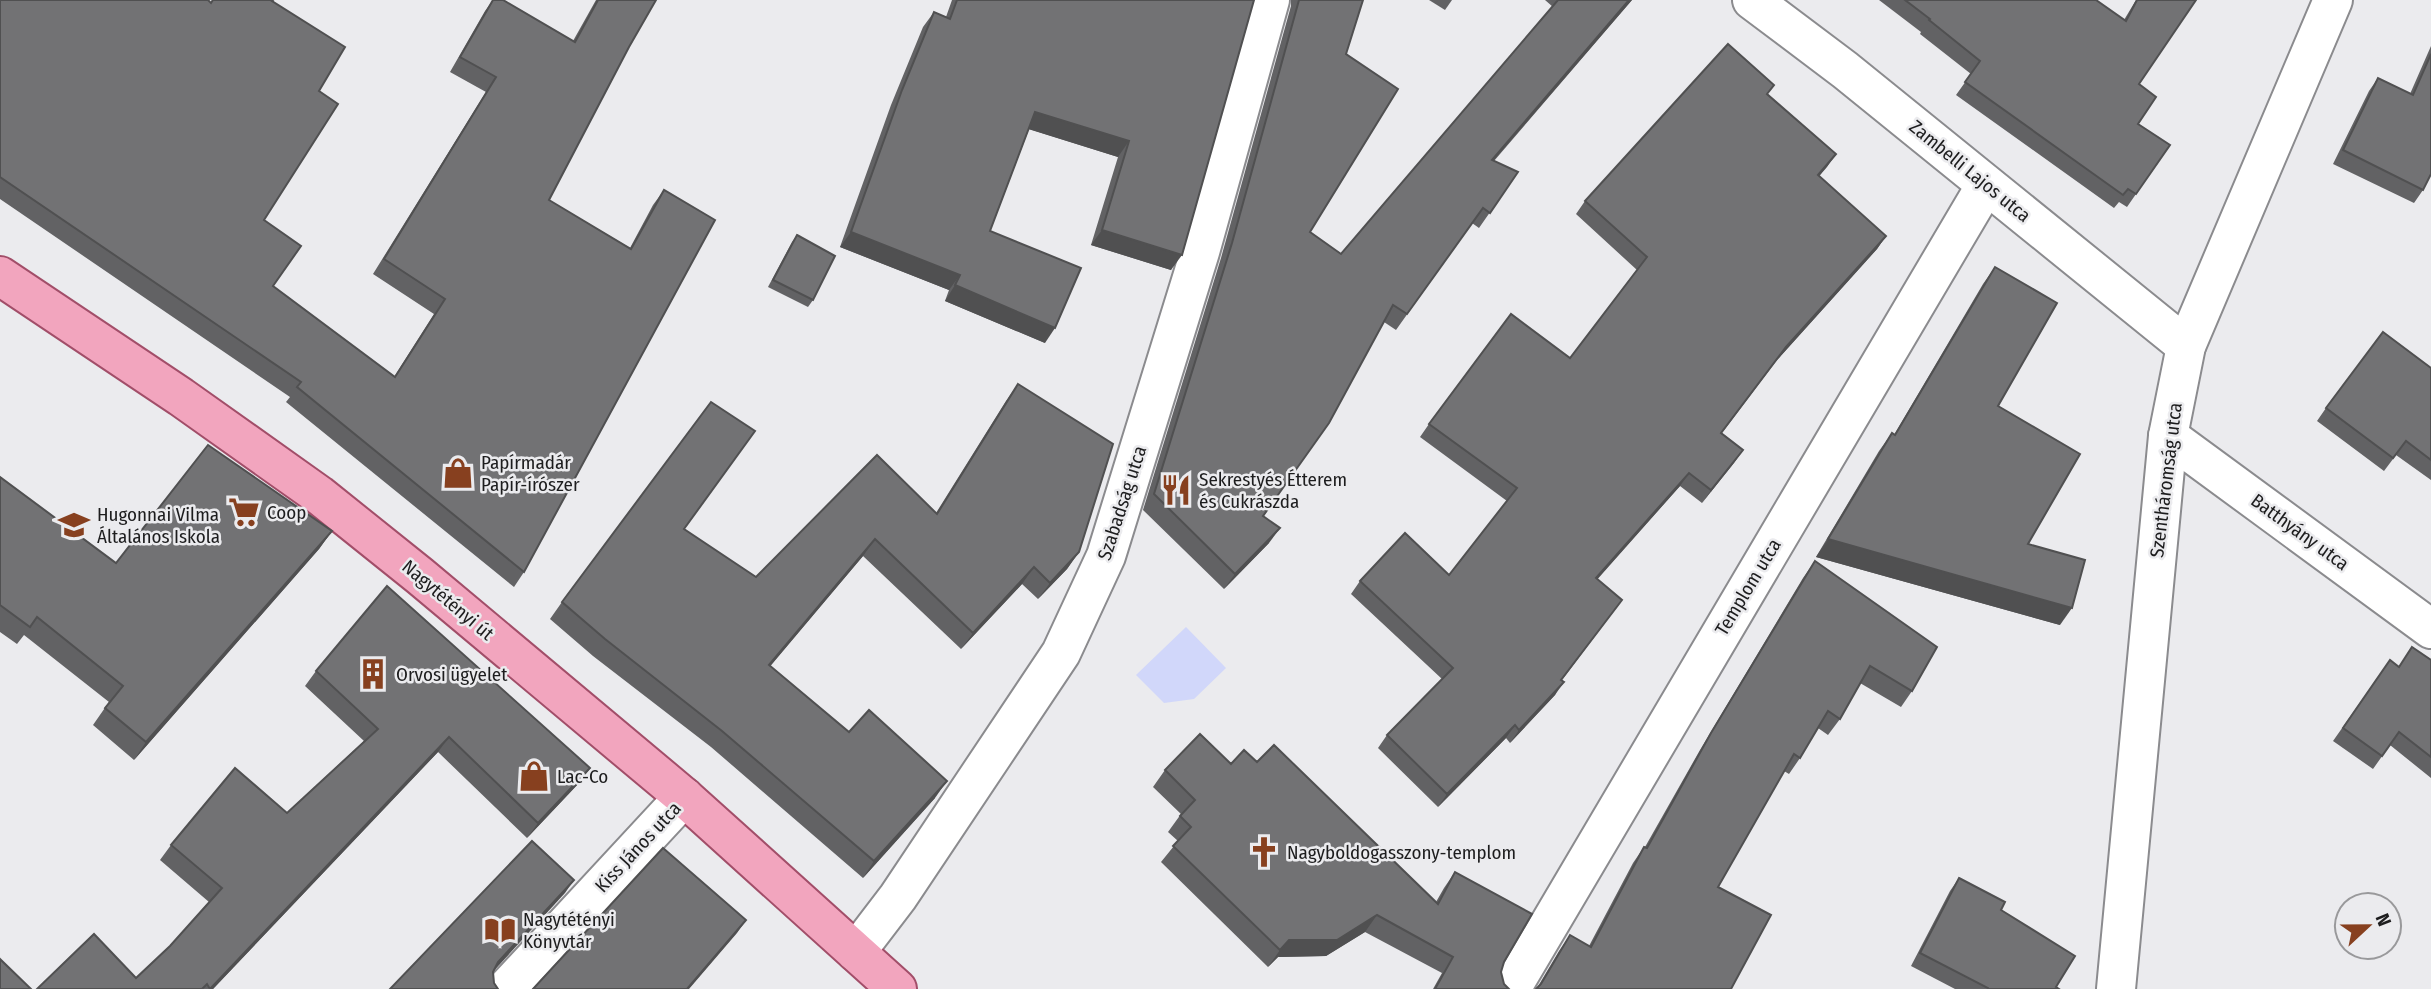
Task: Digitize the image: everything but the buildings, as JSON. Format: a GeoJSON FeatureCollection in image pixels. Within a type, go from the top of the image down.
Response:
{"type":"FeatureCollection","features":[{"type":"Feature","properties":{"kind":"main road","name":"Nagytétényi út"},"geometry":{"type":"LineString","coordinates":[[0,276],[181,397],[319,495],[684,797],[897,989]]}},
{"type":"Feature","properties":{"kind":"street","name":"Szabadság utca"},"geometry":{"type":"LineString","coordinates":[[856,952],[898,897],[1061,653],[1106,556],[1200,252],[1270,0]]}},
{"type":"Feature","properties":{"kind":"street","name":"Zambelli Lajos utca"},"geometry":{"type":"LineString","coordinates":[[1752,0],[1845,69],[2186,346]]}},
{"type":"Feature","properties":{"kind":"street","name":"Szentháromság utca"},"geometry":{"type":"LineString","coordinates":[[2116,989],[2168,436],[2186,346],[2333,0]]}},
{"type":"Feature","properties":{"kind":"street","name":"Templom utca"},"geometry":{"type":"LineString","coordinates":[[1511,989],[1986,185]]}},
{"type":"Feature","properties":{"kind":"street","name":"Batthyány utca"},"geometry":{"type":"LineString","coordinates":[[2168,436],[2431,629]]}},
{"type":"Feature","properties":{"kind":"street","name":"Kiss János utca"},"geometry":{"type":"LineString","coordinates":[[506,989],[684,797]]}},
{"type":"Feature","properties":{"kind":"shaded area"},"geometry":{"type":"Polygon","coordinates":[[[1186,627],[1226,668],[1194,699],[1164,703],[1136,675],[1186,627]]]}},
{"type":"Feature","properties":{"kind":"place","name":"Papírmadár Papír-írószer"},"geometry":{"type":"Point","coordinates":[458,473]}},
{"type":"Feature","properties":{"kind":"place","name":"Sekrestyés Étterem és Cukrászda"},"geometry":{"type":"Point","coordinates":[1176,490]}},
{"type":"Feature","properties":{"kind":"place","name":"Coop"},"geometry":{"type":"Point","coordinates":[244,512]}},
{"type":"Feature","properties":{"kind":"place","name":"Hugonnai Vilma Általános Iskola"},"geometry":{"type":"Point","coordinates":[74,525]}},
{"type":"Feature","properties":{"kind":"place","name":"Orvosi ügyelet"},"geometry":{"type":"Point","coordinates":[373,674]}},
{"type":"Feature","properties":{"kind":"place","name":"Lac-Co"},"geometry":{"type":"Point","coordinates":[534,776]}},
{"type":"Feature","properties":{"kind":"place","name":"Nagyboldogasszony-templom"},"geometry":{"type":"Point","coordinates":[1264,852]}},
{"type":"Feature","properties":{"kind":"place","name":"Nagytétényi Könyvtár"},"geometry":{"type":"Point","coordinates":[500,930]}}]}
